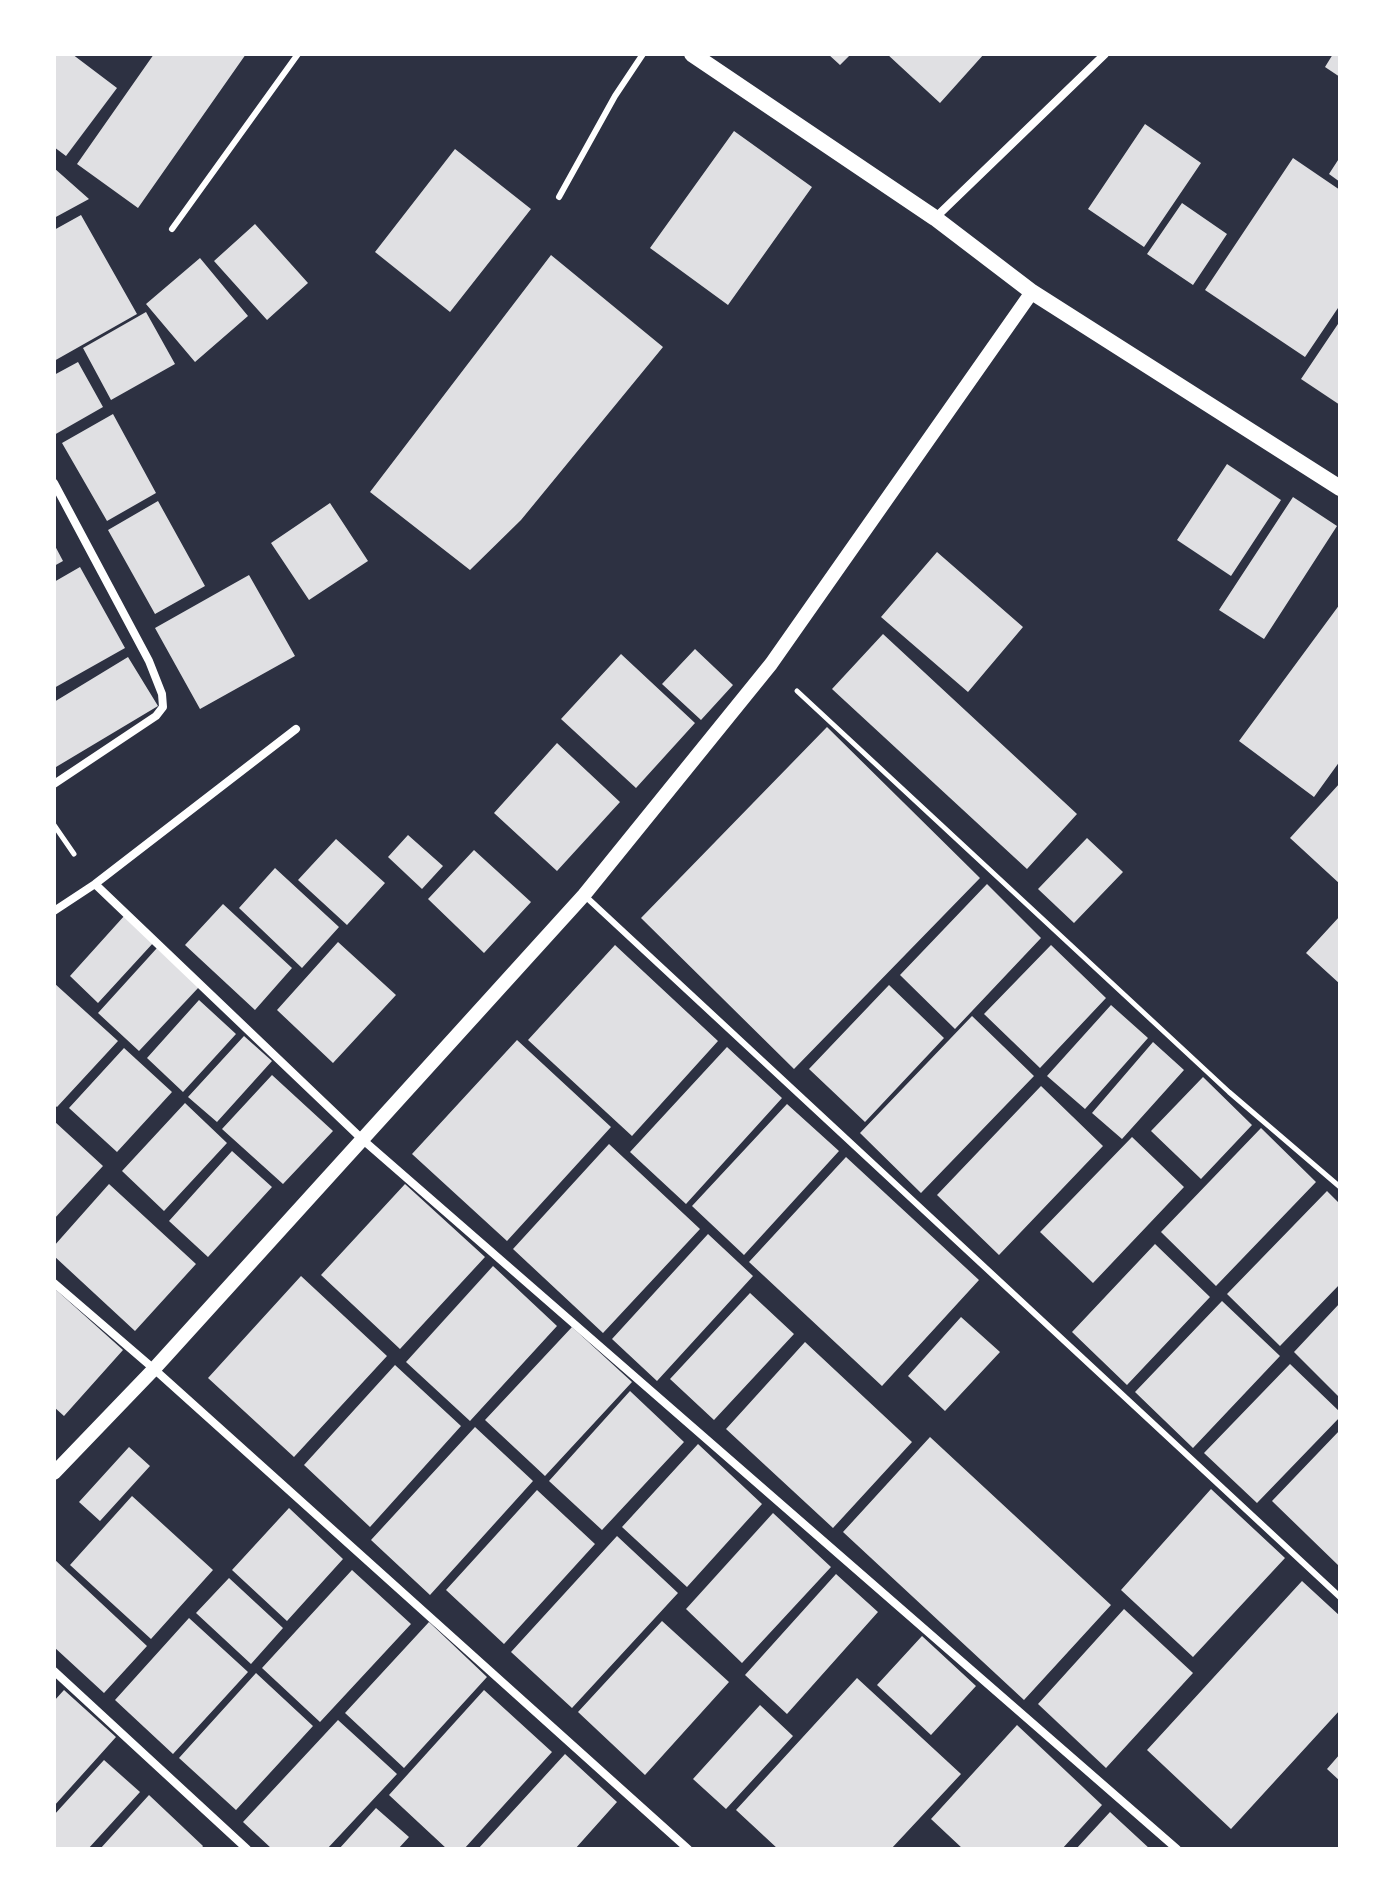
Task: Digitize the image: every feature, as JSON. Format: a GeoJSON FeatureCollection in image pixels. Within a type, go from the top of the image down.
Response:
{"type":"FeatureCollection","features":[{"type":"Feature","properties":{"kind":"main road"},"geometry":{"type":"LineString","coordinates":[[692,54],[935,218],[1032,292],[1340,488]]}},
{"type":"Feature","properties":{"kind":"street"},"geometry":{"type":"LineString","coordinates":[[935,218],[1105,54]]}},
{"type":"Feature","properties":{"kind":"street"},"geometry":{"type":"LineString","coordinates":[[54,1473],[154,1369],[584,895],[771,664],[1032,292]]}},
{"type":"Feature","properties":{"kind":"street"},"geometry":{"type":"LineString","coordinates":[[54,483],[149,661],[162,694],[163,707],[156,716],[54,784]]}},
{"type":"Feature","properties":{"kind":"street"},"geometry":{"type":"LineString","coordinates":[[54,911],[95,884],[296,729]]}},
{"type":"Feature","properties":{"kind":"street"},"geometry":{"type":"LineString","coordinates":[[95,884],[363,1140],[1177,1849]]}},
{"type":"Feature","properties":{"kind":"street"},"geometry":{"type":"LineString","coordinates":[[54,1283],[154,1369],[688,1849]]}},
{"type":"Feature","properties":{"kind":"street"},"geometry":{"type":"LineString","coordinates":[[54,1671],[247,1849]]}},
{"type":"Feature","properties":{"kind":"lane"},"geometry":{"type":"LineString","coordinates":[[172,229],[298,54]]}},
{"type":"Feature","properties":{"kind":"lane"},"geometry":{"type":"LineString","coordinates":[[559,197],[615,96],[643,54]]}},
{"type":"Feature","properties":{"kind":"lane"},"geometry":{"type":"LineString","coordinates":[[584,895],[1340,1597]]}},
{"type":"Feature","properties":{"kind":"path"},"geometry":{"type":"LineString","coordinates":[[771,664],[808,703],[1217,1081],[1340,1187]]}},
{"type":"Feature","properties":{"kind":"building"},"geometry":{"type":"Polygon","coordinates":[[[54,54],[72,54],[117,88],[66,156],[54,147],[54,54]]]}},
{"type":"Feature","properties":{"kind":"building"},"geometry":{"type":"Polygon","coordinates":[[[154,54],[246,54],[138,208],[77,164],[154,54]]]}},
{"type":"Feature","properties":{"kind":"building"},"geometry":{"type":"Polygon","coordinates":[[[828,54],[851,54],[840,65],[828,54]]]}},
{"type":"Feature","properties":{"kind":"building"},"geometry":{"type":"Polygon","coordinates":[[[887,54],[984,54],[940,103],[887,54]]]}},
{"type":"Feature","properties":{"kind":"building"},"geometry":{"type":"Polygon","coordinates":[[[1333,54],[1340,54],[1340,77],[1325,67],[1333,54]]]}},
{"type":"Feature","properties":{"kind":"building"},"geometry":{"type":"Polygon","coordinates":[[[1145,124],[1201,163],[1144,247],[1088,209],[1145,124]]]}},
{"type":"Feature","properties":{"kind":"building"},"geometry":{"type":"Polygon","coordinates":[[[734,131],[812,187],[728,305],[650,248],[734,131]]]}},
{"type":"Feature","properties":{"kind":"building"},"geometry":{"type":"Polygon","coordinates":[[[455,149],[531,209],[450,312],[375,252],[455,149]]]}},
{"type":"Feature","properties":{"kind":"building"},"geometry":{"type":"Polygon","coordinates":[[[1340,157],[1340,182],[1329,174],[1340,157]]]}},
{"type":"Feature","properties":{"kind":"building"},"geometry":{"type":"Polygon","coordinates":[[[1293,158],[1340,190],[1340,305],[1305,357],[1205,290],[1293,158]]]}},
{"type":"Feature","properties":{"kind":"building"},"geometry":{"type":"Polygon","coordinates":[[[54,168],[89,199],[54,218],[54,168]]]}},
{"type":"Feature","properties":{"kind":"building"},"geometry":{"type":"Polygon","coordinates":[[[1182,203],[1227,234],[1193,285],[1147,254],[1182,203]]]}},
{"type":"Feature","properties":{"kind":"building"},"geometry":{"type":"Polygon","coordinates":[[[81,215],[137,314],[54,361],[54,230],[81,215]]]}},
{"type":"Feature","properties":{"kind":"building"},"geometry":{"type":"Polygon","coordinates":[[[255,224],[308,283],[267,320],[214,261],[255,224]]]}},
{"type":"Feature","properties":{"kind":"building"},"geometry":{"type":"Polygon","coordinates":[[[551,255],[663,347],[521,520],[470,570],[370,492],[551,255]]]}},
{"type":"Feature","properties":{"kind":"building"},"geometry":{"type":"Polygon","coordinates":[[[200,258],[248,316],[195,362],[146,304],[200,258]]]}},
{"type":"Feature","properties":{"kind":"building"},"geometry":{"type":"Polygon","coordinates":[[[146,312],[175,364],[111,400],[83,348],[146,312]]]}},
{"type":"Feature","properties":{"kind":"building"},"geometry":{"type":"Polygon","coordinates":[[[1340,321],[1340,405],[1301,379],[1340,321]]]}},
{"type":"Feature","properties":{"kind":"building"},"geometry":{"type":"Polygon","coordinates":[[[78,362],[103,407],[54,435],[54,375],[78,362]]]}},
{"type":"Feature","properties":{"kind":"building"},"geometry":{"type":"Polygon","coordinates":[[[113,414],[156,493],[107,521],[62,443],[113,414]]]}},
{"type":"Feature","properties":{"kind":"building"},"geometry":{"type":"Polygon","coordinates":[[[1227,464],[1281,500],[1231,576],[1177,540],[1227,464]]]}},
{"type":"Feature","properties":{"kind":"building"},"geometry":{"type":"Polygon","coordinates":[[[1293,497],[1337,526],[1264,639],[1219,610],[1293,497]]]}},
{"type":"Feature","properties":{"kind":"building"},"geometry":{"type":"Polygon","coordinates":[[[158,501],[205,586],[155,614],[108,530],[158,501]]]}},
{"type":"Feature","properties":{"kind":"building"},"geometry":{"type":"Polygon","coordinates":[[[330,503],[368,561],[309,600],[271,543],[330,503]]]}},
{"type":"Feature","properties":{"kind":"building"},"geometry":{"type":"Polygon","coordinates":[[[54,544],[63,561],[54,566],[54,544]]]}},
{"type":"Feature","properties":{"kind":"building"},"geometry":{"type":"Polygon","coordinates":[[[937,552],[1023,627],[968,692],[881,617],[937,552]]]}},
{"type":"Feature","properties":{"kind":"building"},"geometry":{"type":"Polygon","coordinates":[[[80,567],[125,648],[54,688],[54,582],[80,567]]]}},
{"type":"Feature","properties":{"kind":"building"},"geometry":{"type":"Polygon","coordinates":[[[249,575],[295,656],[200,709],[155,628],[249,575]]]}},
{"type":"Feature","properties":{"kind":"building"},"geometry":{"type":"Polygon","coordinates":[[[1340,604],[1340,761],[1314,797],[1239,741],[1340,604]]]}},
{"type":"Feature","properties":{"kind":"building"},"geometry":{"type":"Polygon","coordinates":[[[883,634],[1077,814],[1027,869],[832,689],[883,634]]]}},
{"type":"Feature","properties":{"kind":"building"},"geometry":{"type":"Polygon","coordinates":[[[695,649],[733,685],[701,720],[662,684],[695,649]]]}},
{"type":"Feature","properties":{"kind":"building"},"geometry":{"type":"Polygon","coordinates":[[[621,654],[695,723],[636,788],[561,719],[621,654]]]}},
{"type":"Feature","properties":{"kind":"building"},"geometry":{"type":"Polygon","coordinates":[[[128,657],[158,706],[56,767],[54,702],[128,657]]]}},
{"type":"Feature","properties":{"kind":"building"},"geometry":{"type":"Polygon","coordinates":[[[827,727],[980,878],[794,1069],[641,918],[827,727]]]}},
{"type":"Feature","properties":{"kind":"building"},"geometry":{"type":"Polygon","coordinates":[[[557,743],[620,802],[557,871],[494,813],[557,743]]]}},
{"type":"Feature","properties":{"kind":"building"},"geometry":{"type":"Polygon","coordinates":[[[1340,783],[1340,884],[1290,838],[1340,783]]]}},
{"type":"Feature","properties":{"kind":"building"},"geometry":{"type":"Polygon","coordinates":[[[408,835],[443,866],[422,889],[388,857],[408,835]]]}},
{"type":"Feature","properties":{"kind":"building"},"geometry":{"type":"Polygon","coordinates":[[[1087,838],[1123,872],[1074,923],[1038,889],[1087,838]]]}},
{"type":"Feature","properties":{"kind":"building"},"geometry":{"type":"Polygon","coordinates":[[[336,839],[385,883],[347,925],[298,880],[336,839]]]}},
{"type":"Feature","properties":{"kind":"building"},"geometry":{"type":"Polygon","coordinates":[[[474,850],[531,902],[484,953],[428,899],[474,850]]]}},
{"type":"Feature","properties":{"kind":"building"},"geometry":{"type":"Polygon","coordinates":[[[275,868],[339,927],[302,968],[239,908],[275,868]]]}},
{"type":"Feature","properties":{"kind":"building"},"geometry":{"type":"Polygon","coordinates":[[[987,884],[1041,938],[955,1029],[900,975],[987,884]]]}},
{"type":"Feature","properties":{"kind":"building"},"geometry":{"type":"Polygon","coordinates":[[[223,904],[292,968],[255,1010],[185,945],[223,904]]]}},
{"type":"Feature","properties":{"kind":"building"},"geometry":{"type":"Polygon","coordinates":[[[125,915],[154,942],[98,1003],[70,976],[125,915]]]}},
{"type":"Feature","properties":{"kind":"building"},"geometry":{"type":"Polygon","coordinates":[[[1340,916],[1340,984],[1306,953],[1340,916]]]}},
{"type":"Feature","properties":{"kind":"building"},"geometry":{"type":"Polygon","coordinates":[[[338,942],[396,995],[333,1063],[277,1010],[338,942]]]}},
{"type":"Feature","properties":{"kind":"building"},"geometry":{"type":"Polygon","coordinates":[[[615,945],[718,1041],[632,1136],[528,1040],[615,945]]]}},
{"type":"Feature","properties":{"kind":"building"},"geometry":{"type":"Polygon","coordinates":[[[1051,945],[1106,998],[1040,1068],[984,1014],[1051,945]]]}},
{"type":"Feature","properties":{"kind":"building"},"geometry":{"type":"Polygon","coordinates":[[[157,948],[199,987],[139,1051],[98,1013],[157,948]]]}},
{"type":"Feature","properties":{"kind":"building"},"geometry":{"type":"Polygon","coordinates":[[[54,983],[118,1041],[57,1107],[54,1105],[54,983]]]}},
{"type":"Feature","properties":{"kind":"building"},"geometry":{"type":"Polygon","coordinates":[[[889,985],[944,1038],[865,1122],[809,1069],[889,985]]]}},
{"type":"Feature","properties":{"kind":"building"},"geometry":{"type":"Polygon","coordinates":[[[199,1000],[236,1034],[183,1092],[147,1058],[199,1000]]]}},
{"type":"Feature","properties":{"kind":"building"},"geometry":{"type":"Polygon","coordinates":[[[1111,1005],[1148,1038],[1085,1109],[1047,1076],[1111,1005]]]}},
{"type":"Feature","properties":{"kind":"building"},"geometry":{"type":"Polygon","coordinates":[[[972,1016],[1034,1076],[921,1193],[860,1133],[972,1016]]]}},
{"type":"Feature","properties":{"kind":"building"},"geometry":{"type":"Polygon","coordinates":[[[244,1036],[272,1061],[217,1122],[188,1097],[244,1036]]]}},
{"type":"Feature","properties":{"kind":"building"},"geometry":{"type":"Polygon","coordinates":[[[517,1040],[611,1127],[507,1241],[412,1154],[517,1040]]]}},
{"type":"Feature","properties":{"kind":"building"},"geometry":{"type":"Polygon","coordinates":[[[1153,1042],[1184,1070],[1122,1139],[1092,1113],[1153,1042]]]}},
{"type":"Feature","properties":{"kind":"building"},"geometry":{"type":"Polygon","coordinates":[[[727,1047],[782,1098],[686,1204],[630,1152],[727,1047]]]}},
{"type":"Feature","properties":{"kind":"building"},"geometry":{"type":"Polygon","coordinates":[[[124,1048],[172,1092],[117,1152],[69,1108],[124,1048]]]}},
{"type":"Feature","properties":{"kind":"building"},"geometry":{"type":"Polygon","coordinates":[[[272,1075],[333,1131],[283,1184],[222,1129],[272,1075]]]}},
{"type":"Feature","properties":{"kind":"building"},"geometry":{"type":"Polygon","coordinates":[[[1203,1077],[1252,1125],[1201,1179],[1151,1131],[1203,1077]]]}},
{"type":"Feature","properties":{"kind":"building"},"geometry":{"type":"Polygon","coordinates":[[[1041,1086],[1103,1146],[999,1255],[937,1195],[1041,1086]]]}},
{"type":"Feature","properties":{"kind":"building"},"geometry":{"type":"Polygon","coordinates":[[[185,1103],[227,1143],[164,1211],[122,1171],[185,1103]]]}},
{"type":"Feature","properties":{"kind":"building"},"geometry":{"type":"Polygon","coordinates":[[[787,1104],[839,1151],[744,1255],[692,1206],[787,1104]]]}},
{"type":"Feature","properties":{"kind":"building"},"geometry":{"type":"Polygon","coordinates":[[[54,1121],[103,1166],[54,1219],[54,1121]]]}},
{"type":"Feature","properties":{"kind":"building"},"geometry":{"type":"Polygon","coordinates":[[[1261,1128],[1316,1182],[1216,1286],[1161,1232],[1261,1128]]]}},
{"type":"Feature","properties":{"kind":"building"},"geometry":{"type":"Polygon","coordinates":[[[1132,1137],[1184,1187],[1093,1283],[1040,1232],[1132,1137]]]}},
{"type":"Feature","properties":{"kind":"building"},"geometry":{"type":"Polygon","coordinates":[[[609,1144],[700,1229],[603,1333],[513,1249],[609,1144]]]}},
{"type":"Feature","properties":{"kind":"building"},"geometry":{"type":"Polygon","coordinates":[[[232,1151],[272,1187],[208,1257],[169,1221],[232,1151]]]}},
{"type":"Feature","properties":{"kind":"building"},"geometry":{"type":"Polygon","coordinates":[[[846,1157],[979,1280],[882,1386],[749,1262],[846,1157]]]}},
{"type":"Feature","properties":{"kind":"building"},"geometry":{"type":"Polygon","coordinates":[[[109,1184],[196,1264],[135,1331],[54,1256],[54,1246],[109,1184]]]}},
{"type":"Feature","properties":{"kind":"building"},"geometry":{"type":"Polygon","coordinates":[[[405,1184],[485,1257],[400,1349],[321,1275],[405,1184]]]}},
{"type":"Feature","properties":{"kind":"building"},"geometry":{"type":"Polygon","coordinates":[[[1327,1191],[1340,1204],[1340,1284],[1280,1346],[1227,1294],[1327,1191]]]}},
{"type":"Feature","properties":{"kind":"building"},"geometry":{"type":"Polygon","coordinates":[[[708,1234],[753,1276],[657,1381],[612,1339],[708,1234]]]}},
{"type":"Feature","properties":{"kind":"building"},"geometry":{"type":"Polygon","coordinates":[[[1155,1244],[1210,1297],[1127,1385],[1072,1332],[1155,1244]]]}},
{"type":"Feature","properties":{"kind":"building"},"geometry":{"type":"Polygon","coordinates":[[[493,1266],[557,1326],[470,1421],[406,1362],[493,1266]]]}},
{"type":"Feature","properties":{"kind":"building"},"geometry":{"type":"Polygon","coordinates":[[[301,1276],[387,1356],[294,1457],[208,1378],[301,1276]]]}},
{"type":"Feature","properties":{"kind":"building"},"geometry":{"type":"Polygon","coordinates":[[[54,1288],[123,1350],[64,1416],[54,1407],[54,1288]]]}},
{"type":"Feature","properties":{"kind":"building"},"geometry":{"type":"Polygon","coordinates":[[[750,1293],[794,1334],[714,1420],[670,1379],[750,1293]]]}},
{"type":"Feature","properties":{"kind":"building"},"geometry":{"type":"Polygon","coordinates":[[[1222,1301],[1280,1356],[1193,1448],[1135,1392],[1222,1301]]]}},
{"type":"Feature","properties":{"kind":"building"},"geometry":{"type":"Polygon","coordinates":[[[1340,1303],[1340,1398],[1294,1352],[1340,1303]]]}},
{"type":"Feature","properties":{"kind":"building"},"geometry":{"type":"Polygon","coordinates":[[[961,1317],[1000,1352],[945,1411],[908,1376],[961,1317]]]}},
{"type":"Feature","properties":{"kind":"building"},"geometry":{"type":"Polygon","coordinates":[[[572,1327],[632,1382],[545,1476],[485,1420],[572,1327]]]}},
{"type":"Feature","properties":{"kind":"building"},"geometry":{"type":"Polygon","coordinates":[[[805,1342],[912,1442],[833,1528],[726,1429],[805,1342]]]}},
{"type":"Feature","properties":{"kind":"building"},"geometry":{"type":"Polygon","coordinates":[[[1290,1364],[1340,1412],[1340,1417],[1257,1503],[1204,1453],[1290,1364]]]}},
{"type":"Feature","properties":{"kind":"building"},"geometry":{"type":"Polygon","coordinates":[[[395,1365],[461,1426],[370,1527],[304,1465],[395,1365]]]}},
{"type":"Feature","properties":{"kind":"building"},"geometry":{"type":"Polygon","coordinates":[[[630,1391],[684,1442],[602,1530],[549,1481],[630,1391]]]}},
{"type":"Feature","properties":{"kind":"building"},"geometry":{"type":"Polygon","coordinates":[[[475,1427],[533,1481],[430,1595],[371,1540],[475,1427]]]}},
{"type":"Feature","properties":{"kind":"building"},"geometry":{"type":"Polygon","coordinates":[[[1340,1430],[1340,1567],[1272,1501],[1340,1430]]]}},
{"type":"Feature","properties":{"kind":"building"},"geometry":{"type":"Polygon","coordinates":[[[930,1437],[1111,1605],[1024,1700],[843,1532],[930,1437]]]}},
{"type":"Feature","properties":{"kind":"building"},"geometry":{"type":"Polygon","coordinates":[[[698,1444],[762,1504],[687,1587],[622,1527],[698,1444]]]}},
{"type":"Feature","properties":{"kind":"building"},"geometry":{"type":"Polygon","coordinates":[[[129,1447],[150,1466],[100,1521],[79,1502],[129,1447]]]}},
{"type":"Feature","properties":{"kind":"building"},"geometry":{"type":"Polygon","coordinates":[[[1211,1489],[1285,1558],[1193,1657],[1121,1590],[1211,1489]]]}},
{"type":"Feature","properties":{"kind":"building"},"geometry":{"type":"Polygon","coordinates":[[[537,1490],[595,1544],[504,1644],[446,1590],[537,1490]]]}},
{"type":"Feature","properties":{"kind":"building"},"geometry":{"type":"Polygon","coordinates":[[[132,1496],[213,1570],[151,1639],[70,1565],[132,1496]]]}},
{"type":"Feature","properties":{"kind":"building"},"geometry":{"type":"Polygon","coordinates":[[[289,1508],[343,1559],[287,1621],[232,1570],[289,1508]]]}},
{"type":"Feature","properties":{"kind":"building"},"geometry":{"type":"Polygon","coordinates":[[[773,1513],[831,1567],[742,1663],[686,1609],[773,1513]]]}},
{"type":"Feature","properties":{"kind":"building"},"geometry":{"type":"Polygon","coordinates":[[[617,1536],[678,1593],[572,1708],[511,1652],[617,1536]]]}},
{"type":"Feature","properties":{"kind":"building"},"geometry":{"type":"Polygon","coordinates":[[[54,1559],[147,1646],[104,1693],[54,1647],[54,1559]]]}},
{"type":"Feature","properties":{"kind":"building"},"geometry":{"type":"Polygon","coordinates":[[[352,1570],[411,1624],[320,1722],[262,1668],[352,1570]]]}},
{"type":"Feature","properties":{"kind":"building"},"geometry":{"type":"Polygon","coordinates":[[[836,1574],[878,1612],[787,1714],[745,1675],[836,1574]]]}},
{"type":"Feature","properties":{"kind":"building"},"geometry":{"type":"Polygon","coordinates":[[[229,1578],[283,1628],[251,1664],[196,1613],[229,1578]]]}},
{"type":"Feature","properties":{"kind":"building"},"geometry":{"type":"Polygon","coordinates":[[[1302,1581],[1340,1616],[1340,1710],[1231,1829],[1147,1750],[1302,1581]]]}},
{"type":"Feature","properties":{"kind":"building"},"geometry":{"type":"Polygon","coordinates":[[[1124,1609],[1193,1673],[1106,1768],[1038,1704],[1124,1609]]]}},
{"type":"Feature","properties":{"kind":"building"},"geometry":{"type":"Polygon","coordinates":[[[189,1618],[248,1672],[173,1754],[115,1700],[189,1618]]]}},
{"type":"Feature","properties":{"kind":"building"},"geometry":{"type":"Polygon","coordinates":[[[662,1621],[729,1682],[645,1775],[578,1712],[662,1621]]]}},
{"type":"Feature","properties":{"kind":"building"},"geometry":{"type":"Polygon","coordinates":[[[429,1622],[487,1677],[404,1768],[345,1713],[429,1622]]]}},
{"type":"Feature","properties":{"kind":"building"},"geometry":{"type":"Polygon","coordinates":[[[922,1636],[976,1686],[931,1735],[877,1685],[922,1636]]]}},
{"type":"Feature","properties":{"kind":"building"},"geometry":{"type":"Polygon","coordinates":[[[256,1673],[313,1726],[236,1810],[179,1758],[256,1673]]]}},
{"type":"Feature","properties":{"kind":"building"},"geometry":{"type":"Polygon","coordinates":[[[857,1678],[961,1774],[891,1849],[778,1849],[736,1810],[857,1678]]]}},
{"type":"Feature","properties":{"kind":"building"},"geometry":{"type":"Polygon","coordinates":[[[64,1690],[116,1737],[54,1806],[54,1701],[64,1690]]]}},
{"type":"Feature","properties":{"kind":"building"},"geometry":{"type":"Polygon","coordinates":[[[484,1690],[552,1752],[464,1849],[447,1849],[389,1795],[484,1690]]]}},
{"type":"Feature","properties":{"kind":"building"},"geometry":{"type":"Polygon","coordinates":[[[760,1705],[793,1736],[726,1809],[693,1779],[760,1705]]]}},
{"type":"Feature","properties":{"kind":"building"},"geometry":{"type":"Polygon","coordinates":[[[338,1720],[397,1774],[327,1849],[272,1849],[243,1822],[338,1720]]]}},
{"type":"Feature","properties":{"kind":"building"},"geometry":{"type":"Polygon","coordinates":[[[1017,1725],[1102,1805],[1062,1849],[963,1849],[931,1819],[1017,1725]]]}},
{"type":"Feature","properties":{"kind":"building"},"geometry":{"type":"Polygon","coordinates":[[[565,1754],[617,1802],[575,1849],[478,1849],[565,1754]]]}},
{"type":"Feature","properties":{"kind":"building"},"geometry":{"type":"Polygon","coordinates":[[[1340,1754],[1340,1781],[1327,1769],[1340,1754]]]}},
{"type":"Feature","properties":{"kind":"building"},"geometry":{"type":"Polygon","coordinates":[[[104,1760],[140,1792],[88,1849],[54,1849],[54,1815],[104,1760]]]}},
{"type":"Feature","properties":{"kind":"building"},"geometry":{"type":"Polygon","coordinates":[[[149,1795],[203,1846],[201,1849],[100,1849],[149,1795]]]}},
{"type":"Feature","properties":{"kind":"building"},"geometry":{"type":"Polygon","coordinates":[[[376,1808],[409,1837],[398,1849],[339,1849],[376,1808]]]}},
{"type":"Feature","properties":{"kind":"building"},"geometry":{"type":"Polygon","coordinates":[[[1110,1812],[1150,1849],[1076,1849],[1110,1812]]]}}]}
